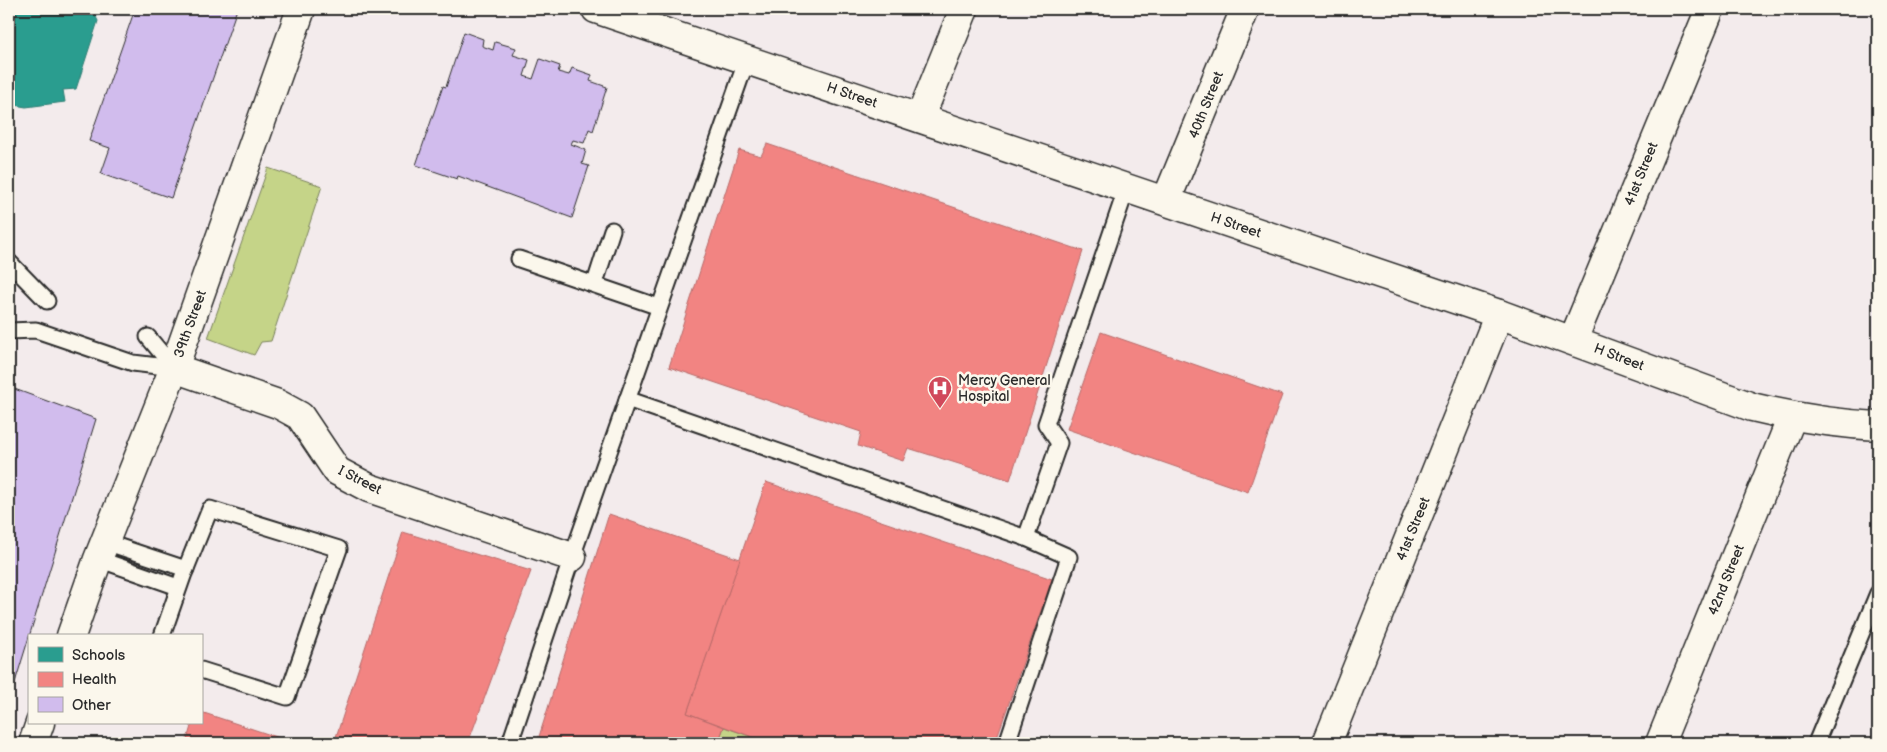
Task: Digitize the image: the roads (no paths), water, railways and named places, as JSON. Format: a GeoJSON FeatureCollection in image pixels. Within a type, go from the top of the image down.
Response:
{"type":"FeatureCollection","features":[{"type":"Feature","properties":{"kind":"street","name":"39th Street"},"geometry":{"type":"LineString","coordinates":[[72,634],[101,550],[174,368],[301,9]]}},
{"type":"Feature","properties":{"kind":"street"},"geometry":{"type":"LineString","coordinates":[[920,118],[964,9]]}},
{"type":"Feature","properties":{"kind":"street","name":"40th Street"},"geometry":{"type":"LineString","coordinates":[[1166,201],[1245,9]]}},
{"type":"Feature","properties":{"kind":"street","name":"41st Street"},"geometry":{"type":"LineString","coordinates":[[1573,340],[1710,9]]}},
{"type":"Feature","properties":{"kind":"street","name":"H Street"},"geometry":{"type":"LineString","coordinates":[[609,11],[1499,314],[1720,396],[1792,417],[1848,425],[1878,426]]}},
{"type":"Feature","properties":{"kind":"street","name":"41st Street"},"geometry":{"type":"LineString","coordinates":[[1327,743],[1499,314]]}},
{"type":"Feature","properties":{"kind":"street","name":"I Street"},"geometry":{"type":"LineString","coordinates":[[174,368],[278,404],[300,416],[337,471],[369,488],[572,557]]}},
{"type":"Feature","properties":{"kind":"street","name":"42nd Street"},"geometry":{"type":"LineString","coordinates":[[1660,743],[1792,417]]}},
{"type":"Feature","properties":{"kind":"street"},"geometry":{"type":"LineString","coordinates":[[33,743],[40,724]]}},
{"type":"Feature","properties":{"kind":"lane"},"geometry":{"type":"LineString","coordinates":[[510,743],[572,557],[747,59]]}},
{"type":"Feature","properties":{"kind":"lane"},"geometry":{"type":"LineString","coordinates":[[1026,538],[1059,443],[1046,424],[1127,187]]}},
{"type":"Feature","properties":{"kind":"lane"},"geometry":{"type":"LineString","coordinates":[[595,283],[612,230]]}},
{"type":"Feature","properties":{"kind":"lane"},"geometry":{"type":"LineString","coordinates":[[519,259],[595,283],[659,307]]}},
{"type":"Feature","properties":{"kind":"lane"},"geometry":{"type":"LineString","coordinates":[[9,262],[47,301]]}},
{"type":"Feature","properties":{"kind":"lane"},"geometry":{"type":"LineString","coordinates":[[9,331],[36,330],[133,364],[174,368]]}},
{"type":"Feature","properties":{"kind":"lane"},"geometry":{"type":"LineString","coordinates":[[148,337],[174,368]]}},
{"type":"Feature","properties":{"kind":"lane"},"geometry":{"type":"LineString","coordinates":[[627,400],[1026,538],[1069,557],[1007,743]]}},
{"type":"Feature","properties":{"kind":"lane"},"geometry":{"type":"LineString","coordinates":[[163,634],[178,587],[210,509],[339,549],[287,697],[202,670]]}},
{"type":"Feature","properties":{"kind":"lane"},"geometry":{"type":"LineString","coordinates":[[101,550],[186,570]]}},
{"type":"Feature","properties":{"kind":"lane"},"geometry":{"type":"LineString","coordinates":[[101,550],[178,587]]}},
{"type":"Feature","properties":{"kind":"lane"},"geometry":{"type":"LineString","coordinates":[[1816,743],[1878,593]]}},
{"type":"Feature","properties":{"kind":"place","name":"Mercy General Hospital"},"geometry":{"type":"Point","coordinates":[940,409]}}]}
